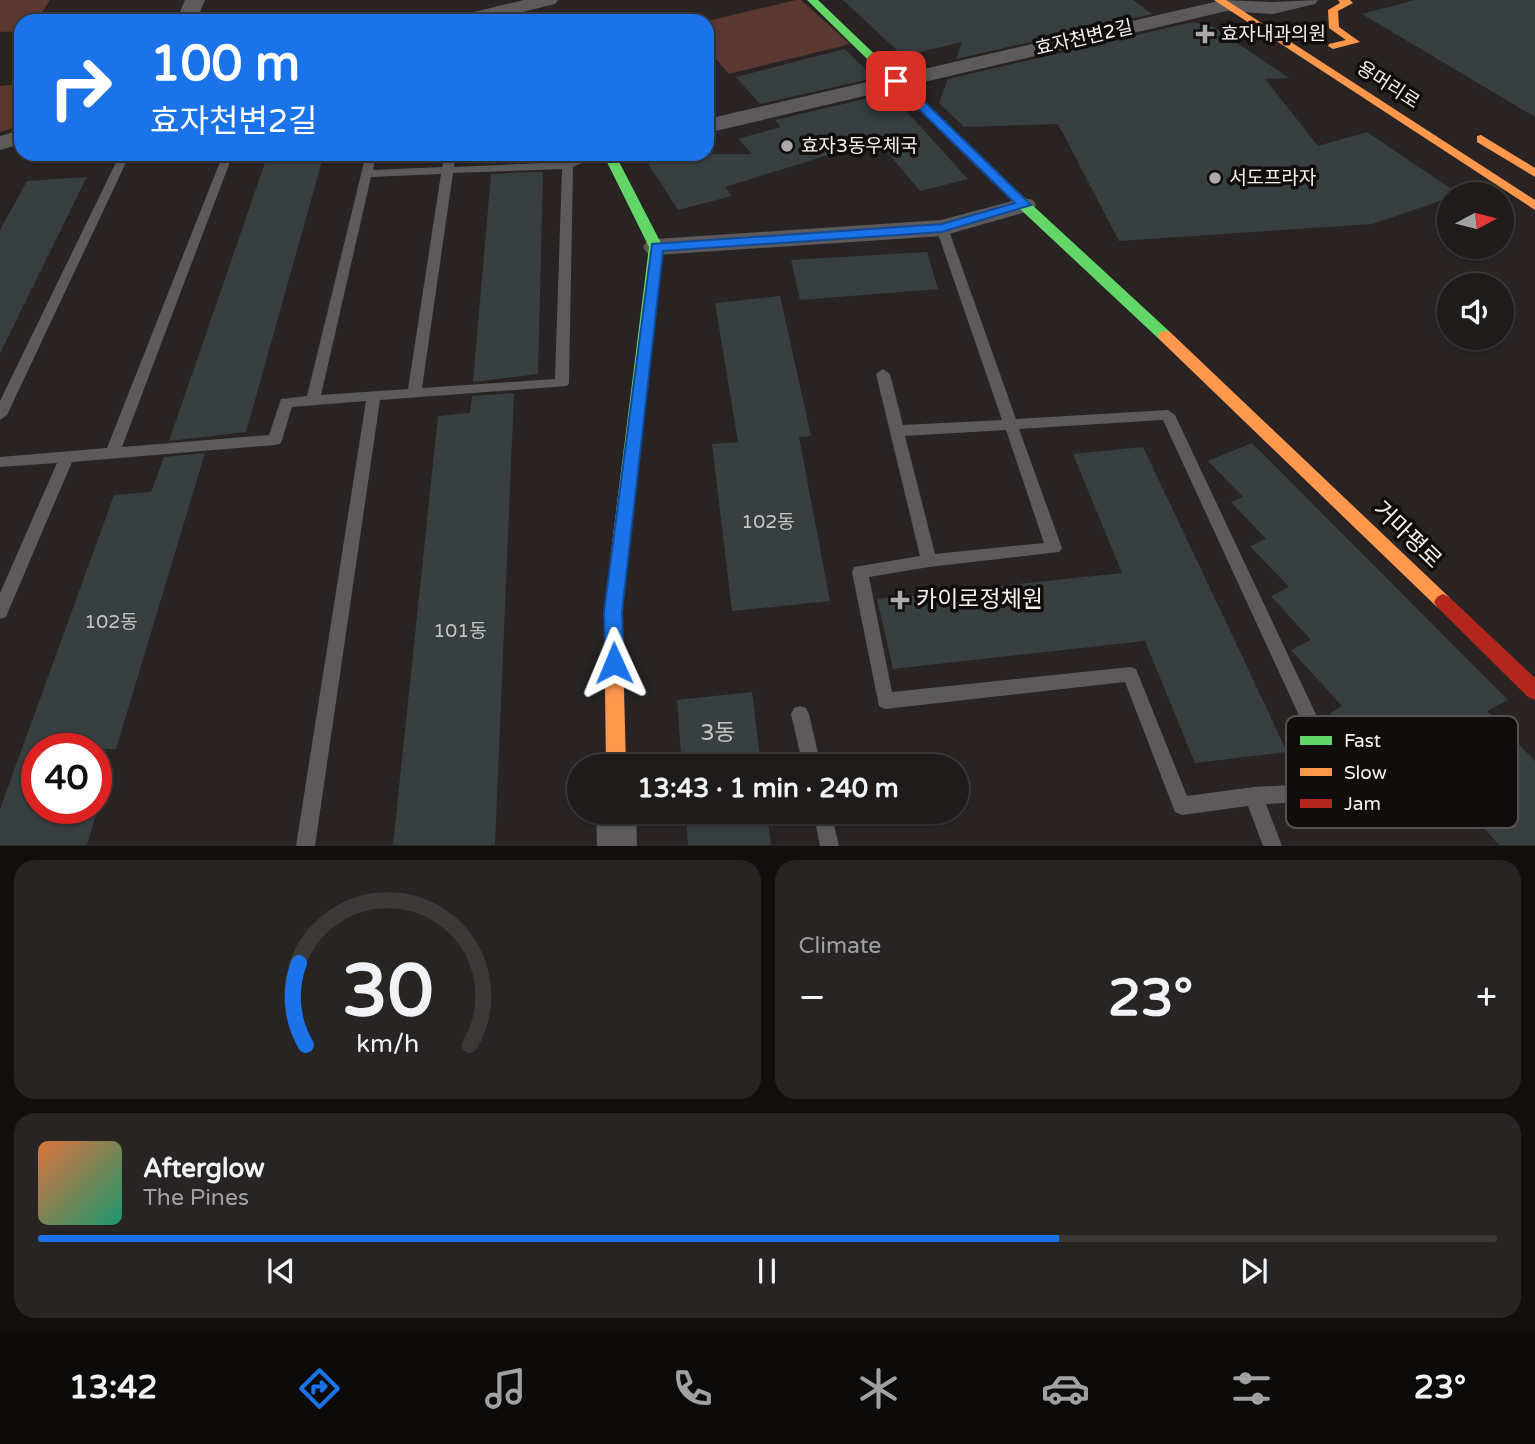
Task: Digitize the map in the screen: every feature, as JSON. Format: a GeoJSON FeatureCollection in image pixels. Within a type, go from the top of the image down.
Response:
{"type":"FeatureCollection","features":[{"type":"Feature","properties":{"kind":"street"},"geometry":{"type":"LineString","coordinates":[[489,14],[548,0]]}},
{"type":"Feature","properties":{"kind":"street"},"geometry":{"type":"LineString","coordinates":[[812,0],[1024,205]]}},
{"type":"Feature","properties":{"kind":"street","name":"효자천변2길"},"geometry":{"type":"LineString","coordinates":[[714,124],[1223,3],[1267,4],[1308,0]]}},
{"type":"Feature","properties":{"kind":"street","name":"용머리로"},"geometry":{"type":"LineString","coordinates":[[1343,0],[1348,3],[1333,10],[1334,28],[1355,42],[1328,42],[1355,60]]}},
{"type":"Feature","properties":{"kind":"street","name":"용머리로"},"geometry":{"type":"LineString","coordinates":[[1223,3],[1535,206]]}},
{"type":"Feature","properties":{"kind":"street"},"geometry":{"type":"LineString","coordinates":[[1267,4],[1293,20]]}},
{"type":"Feature","properties":{"kind":"street"},"geometry":{"type":"LineString","coordinates":[[1468,131],[1535,173]]}},
{"type":"Feature","properties":{"kind":"street"},"geometry":{"type":"LineString","coordinates":[[612,161],[656,247],[613,612],[615,754]]}},
{"type":"Feature","properties":{"kind":"street"},"geometry":{"type":"LineString","coordinates":[[656,247],[942,228],[1024,205]]}},
{"type":"Feature","properties":{"kind":"street","name":"거마평로"},"geometry":{"type":"LineString","coordinates":[[1024,205],[1247,411],[1535,691]]}},
{"type":"Feature","properties":{"kind":"street"},"geometry":{"type":"LineString","coordinates":[[616,824],[617,845]]}},
{"type":"Feature","properties":{"kind":"lane"},"geometry":{"type":"LineString","coordinates":[[0,415],[122,161]]}},
{"type":"Feature","properties":{"kind":"lane"},"geometry":{"type":"LineString","coordinates":[[112,453],[225,161]]}},
{"type":"Feature","properties":{"kind":"lane"},"geometry":{"type":"LineString","coordinates":[[313,400],[370,161]]}},
{"type":"Feature","properties":{"kind":"lane"},"geometry":{"type":"LineString","coordinates":[[414,393],[449,161]]}},
{"type":"Feature","properties":{"kind":"lane"},"geometry":{"type":"LineString","coordinates":[[367,174],[568,165],[579,161]]}},
{"type":"Feature","properties":{"kind":"lane"},"geometry":{"type":"LineString","coordinates":[[0,461],[275,440],[286,402],[562,383],[568,165]]}},
{"type":"Feature","properties":{"kind":"lane"},"geometry":{"type":"LineString","coordinates":[[942,228],[1054,548],[929,561],[860,572],[885,701],[1130,674],[1182,806],[1286,794]]}},
{"type":"Feature","properties":{"kind":"lane"},"geometry":{"type":"LineString","coordinates":[[883,374],[929,561]]}},
{"type":"Feature","properties":{"kind":"lane"},"geometry":{"type":"LineString","coordinates":[[305,845],[374,396]]}},
{"type":"Feature","properties":{"kind":"lane"},"geometry":{"type":"LineString","coordinates":[[896,431],[1168,415],[1308,716]]}},
{"type":"Feature","properties":{"kind":"lane"},"geometry":{"type":"LineString","coordinates":[[0,612],[67,456]]}},
{"type":"Feature","properties":{"kind":"lane"},"geometry":{"type":"LineString","coordinates":[[800,714],[809,754]]}},
{"type":"Feature","properties":{"kind":"lane"},"geometry":{"type":"LineString","coordinates":[[1254,796],[1273,845]]}},
{"type":"Feature","properties":{"kind":"lane"},"geometry":{"type":"LineString","coordinates":[[825,824],[830,845]]}},
{"type":"Feature","properties":{"kind":"shaded area"},"geometry":{"type":"Polygon","coordinates":[[[0,0],[50,0],[41,14],[14,14],[14,31],[0,32],[0,0]]]}},
{"type":"Feature","properties":{"kind":"shaded area"},"geometry":{"type":"Polygon","coordinates":[[[801,0],[850,44],[729,74],[714,57],[714,19],[801,0]]]}},
{"type":"Feature","properties":{"kind":"shaded area"},"geometry":{"type":"Polygon","coordinates":[[[14,85],[14,128],[0,132],[0,86],[14,85]]]}},
{"type":"Feature","properties":{"kind":"building"},"geometry":{"type":"Polygon","coordinates":[[[843,0],[1133,0],[1152,14],[956,59],[962,42],[903,56],[843,0]]]}},
{"type":"Feature","properties":{"kind":"building"},"geometry":{"type":"Polygon","coordinates":[[[1415,0],[1535,0],[1535,117],[1362,14],[1415,0]]]}},
{"type":"Feature","properties":{"kind":"building"},"geometry":{"type":"Polygon","coordinates":[[[1193,22],[1214,27],[1289,78],[1265,79],[1318,146],[1367,132],[1441,182],[1437,182],[1437,202],[1372,224],[1119,241],[1058,124],[964,127],[939,103],[948,79],[1193,22]]]}},
{"type":"Feature","properties":{"kind":"building"},"geometry":{"type":"Polygon","coordinates":[[[845,49],[874,78],[760,104],[736,77],[845,49]]]}},
{"type":"Feature","properties":{"kind":"building"},"geometry":{"type":"Polygon","coordinates":[[[890,93],[968,179],[920,191],[877,140],[725,187],[732,196],[678,210],[646,161],[714,161],[714,154],[752,154],[738,139],[781,127],[775,120],[890,93]]]}},
{"type":"Feature","properties":{"kind":"building"},"geometry":{"type":"Polygon","coordinates":[[[266,161],[322,161],[246,432],[169,441],[266,161]]]}},
{"type":"Feature","properties":{"kind":"building"},"geometry":{"type":"Polygon","coordinates":[[[492,161],[526,161],[492,163],[492,161]]]}},
{"type":"Feature","properties":{"kind":"building"},"geometry":{"type":"Polygon","coordinates":[[[543,172],[538,374],[473,382],[491,174],[543,172]]]}},
{"type":"Feature","properties":{"kind":"building"},"geometry":{"type":"Polygon","coordinates":[[[87,177],[0,353],[0,230],[27,181],[87,177]]]}},
{"type":"Feature","properties":{"kind":"building"},"geometry":{"type":"Polygon","coordinates":[[[927,252],[938,289],[800,300],[791,260],[927,252]]]}},
{"type":"Feature","properties":{"kind":"building"},"geometry":{"type":"Polygon","coordinates":[[[780,296],[811,436],[799,437],[830,601],[732,611],[712,444],[738,442],[715,303],[780,296]]]}},
{"type":"Feature","properties":{"kind":"building"},"geometry":{"type":"Polygon","coordinates":[[[514,393],[495,845],[393,845],[438,416],[470,413],[472,396],[514,393]]]}},
{"type":"Feature","properties":{"kind":"building"},"geometry":{"type":"Polygon","coordinates":[[[1252,443],[1508,700],[1487,711],[1492,716],[1333,716],[1330,713],[1342,706],[1291,650],[1311,640],[1271,596],[1289,587],[1250,546],[1266,539],[1231,502],[1243,497],[1208,461],[1252,443]]]}},
{"type":"Feature","properties":{"kind":"building"},"geometry":{"type":"Polygon","coordinates":[[[1143,447],[1286,752],[1195,763],[1145,641],[893,669],[877,599],[1122,573],[1073,454],[1143,447]]]}},
{"type":"Feature","properties":{"kind":"building"},"geometry":{"type":"Polygon","coordinates":[[[205,453],[116,749],[112,749],[112,733],[28,733],[114,495],[151,492],[164,457],[205,453]]]}},
{"type":"Feature","properties":{"kind":"building"},"geometry":{"type":"Polygon","coordinates":[[[752,692],[760,754],[681,754],[677,700],[752,692]]]}},
{"type":"Feature","properties":{"kind":"building"},"geometry":{"type":"Polygon","coordinates":[[[1518,743],[1535,761],[1535,845],[1499,845],[1484,828],[1518,828],[1518,743]]]}},
{"type":"Feature","properties":{"kind":"building"},"geometry":{"type":"Polygon","coordinates":[[[21,751],[21,824],[93,824],[87,845],[0,845],[0,809],[21,751]]]}},
{"type":"Feature","properties":{"kind":"building"},"geometry":{"type":"Polygon","coordinates":[[[687,824],[768,824],[771,845],[688,845],[687,824]]]}},
{"type":"Feature","properties":{"kind":"traffic: fast"},"geometry":{"type":"LineString","coordinates":[[812,0],[1024,205],[1165,336]]}},
{"type":"Feature","properties":{"kind":"traffic: fast"},"geometry":{"type":"LineString","coordinates":[[613,161],[656,247],[624,520]]}},
{"type":"Feature","properties":{"kind":"traffic: slow"},"geometry":{"type":"LineString","coordinates":[[1219,0],[1535,206]]}},
{"type":"Feature","properties":{"kind":"traffic: slow"},"geometry":{"type":"LineString","coordinates":[[1333,46],[1355,42],[1334,28],[1333,10],[1348,3],[1343,0]]}},
{"type":"Feature","properties":{"kind":"traffic: slow"},"geometry":{"type":"LineString","coordinates":[[1481,139],[1535,173]]}},
{"type":"Feature","properties":{"kind":"traffic: slow"},"geometry":{"type":"LineString","coordinates":[[1165,336],[1443,602]]}},
{"type":"Feature","properties":{"kind":"traffic: slow"},"geometry":{"type":"LineString","coordinates":[[616,754],[613,612],[624,520]]}},
{"type":"Feature","properties":{"kind":"traffic: jam"},"geometry":{"type":"LineString","coordinates":[[1443,602],[1535,691]]}},
{"type":"Feature","properties":{"kind":"place","name":"효자내과의원"},"geometry":{"type":"Point","coordinates":[1205,34]}},
{"type":"Feature","properties":{"kind":"place","name":"효자3동우체국"},"geometry":{"type":"Point","coordinates":[787,146]}},
{"type":"Feature","properties":{"kind":"place","name":"서도프라자"},"geometry":{"type":"Point","coordinates":[1215,178]}},
{"type":"Feature","properties":{"kind":"place","name":"카이로정체원"},"geometry":{"type":"Point","coordinates":[900,600]}},
{"type":"Feature","properties":{"kind":"route"},"geometry":{"type":"LineString","coordinates":[[614,663],[613,612],[656,247],[942,228],[1024,205],[896,81]]}}]}
